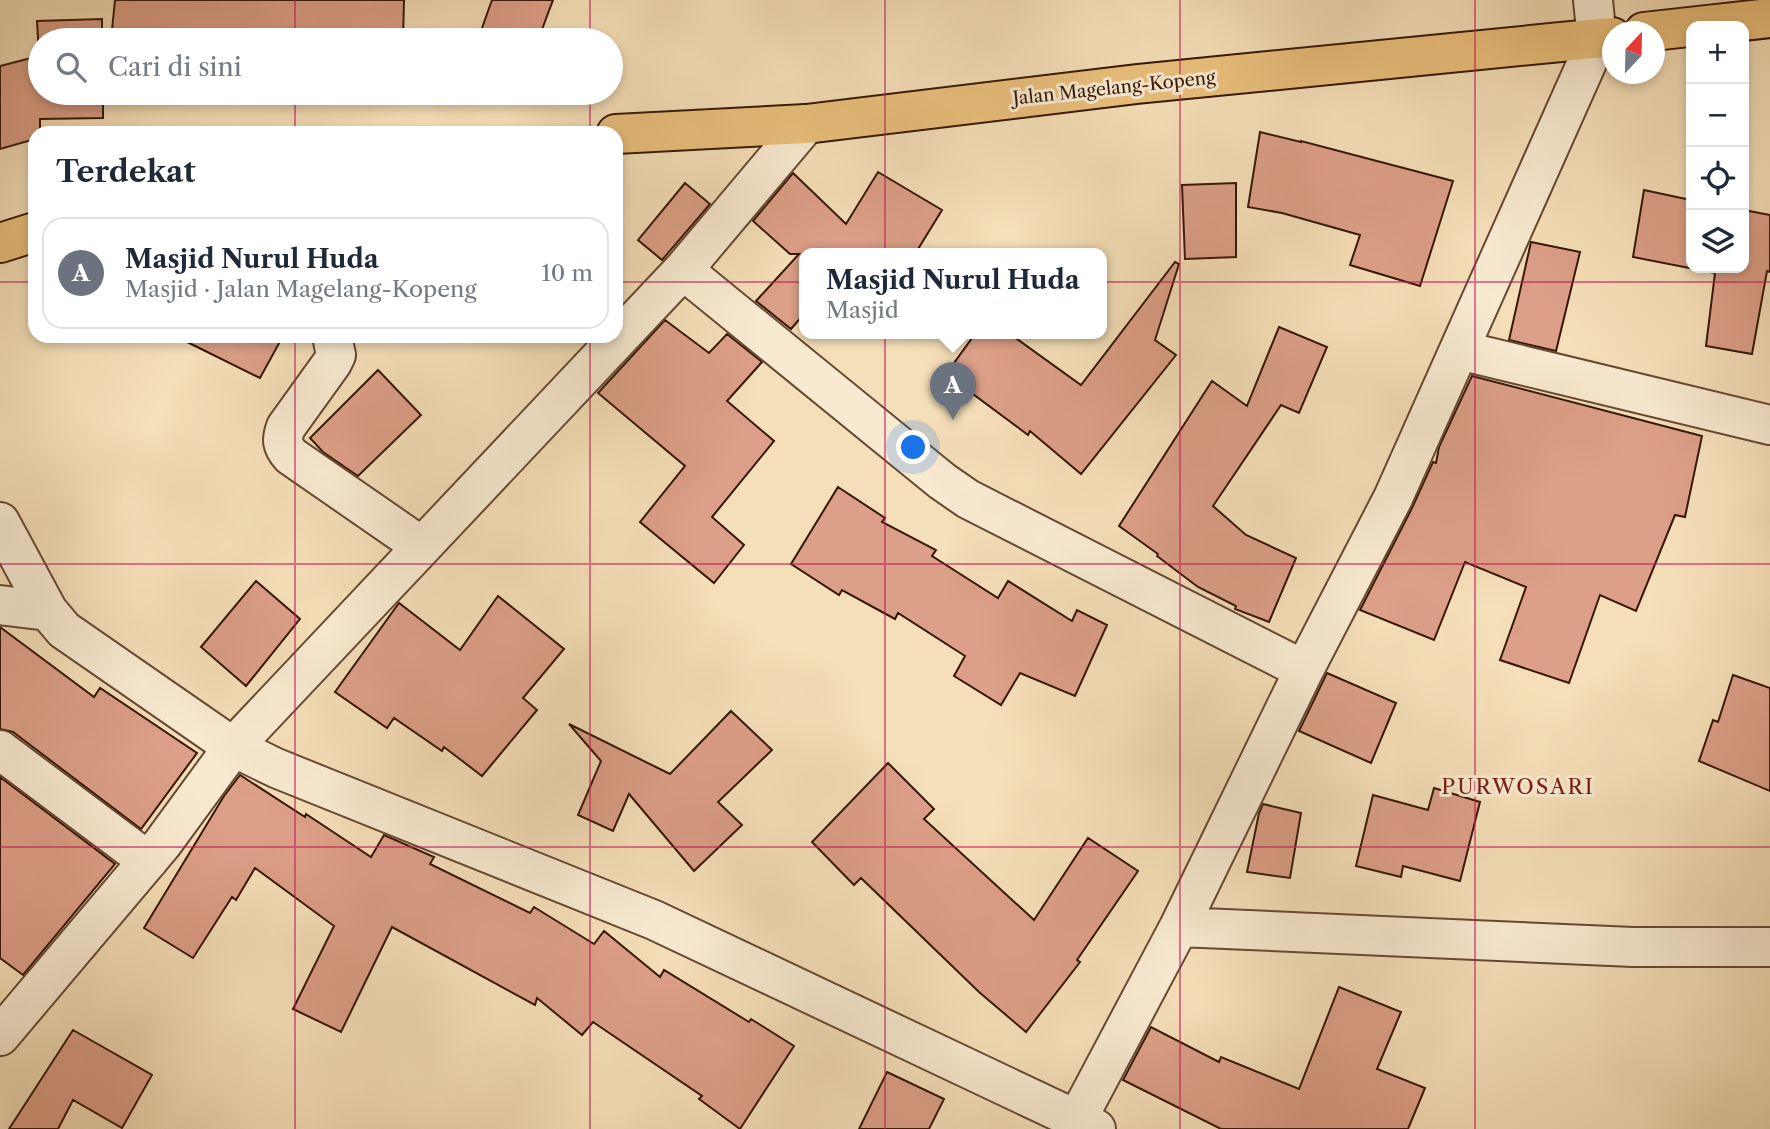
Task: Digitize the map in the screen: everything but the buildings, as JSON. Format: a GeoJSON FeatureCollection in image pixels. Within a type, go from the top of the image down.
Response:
{"type":"FeatureCollection","features":[{"type":"Feature","properties":{"kind":"main road"},"geometry":{"type":"LineString","coordinates":[[1665,30],[1770,18]]}},
{"type":"Feature","properties":{"kind":"main road","name":"Jalan Magelang-Kopeng"},"geometry":{"type":"LineString","coordinates":[[623,134],[806,124],[1137,84],[1602,39]]}},
{"type":"Feature","properties":{"kind":"main road"},"geometry":{"type":"LineString","coordinates":[[0,243],[28,234]]}},
{"type":"Feature","properties":{"kind":"street"},"geometry":{"type":"LineString","coordinates":[[1592,0],[1602,30]]}},
{"type":"Feature","properties":{"kind":"street"},"geometry":{"type":"LineString","coordinates":[[0,522],[48,611],[64,630],[233,747],[308,782],[654,920],[1082,1126],[1304,670],[1393,498],[1459,350],[1602,45]]}},
{"type":"Feature","properties":{"kind":"street"},"geometry":{"type":"LineString","coordinates":[[623,333],[683,270],[806,124]]}},
{"type":"Feature","properties":{"kind":"street"},"geometry":{"type":"LineString","coordinates":[[683,270],[942,481],[968,499],[1304,670]]}},
{"type":"Feature","properties":{"kind":"street"},"geometry":{"type":"LineString","coordinates":[[333,343],[335,355],[332,363],[286,427],[282,438],[283,447],[291,456],[421,546]]}},
{"type":"Feature","properties":{"kind":"street"},"geometry":{"type":"LineString","coordinates":[[2,1030],[148,860],[233,747],[614,343]]}},
{"type":"Feature","properties":{"kind":"street"},"geometry":{"type":"LineString","coordinates":[[1459,350],[1770,425]]}},
{"type":"Feature","properties":{"kind":"street"},"geometry":{"type":"LineString","coordinates":[[0,605],[48,611]]}},
{"type":"Feature","properties":{"kind":"street"},"geometry":{"type":"LineString","coordinates":[[0,750],[148,860]]}},
{"type":"Feature","properties":{"kind":"street"},"geometry":{"type":"LineString","coordinates":[[1179,927],[1633,947],[1770,947]]}},
{"type":"Feature","properties":{"kind":"place","name":"Masjid Nurul Huda"},"geometry":{"type":"Point","coordinates":[953,420]}},
{"type":"Feature","properties":{"kind":"district","name":"PURWOSARI"},"geometry":{"type":"Point","coordinates":[1518,787]}}]}
